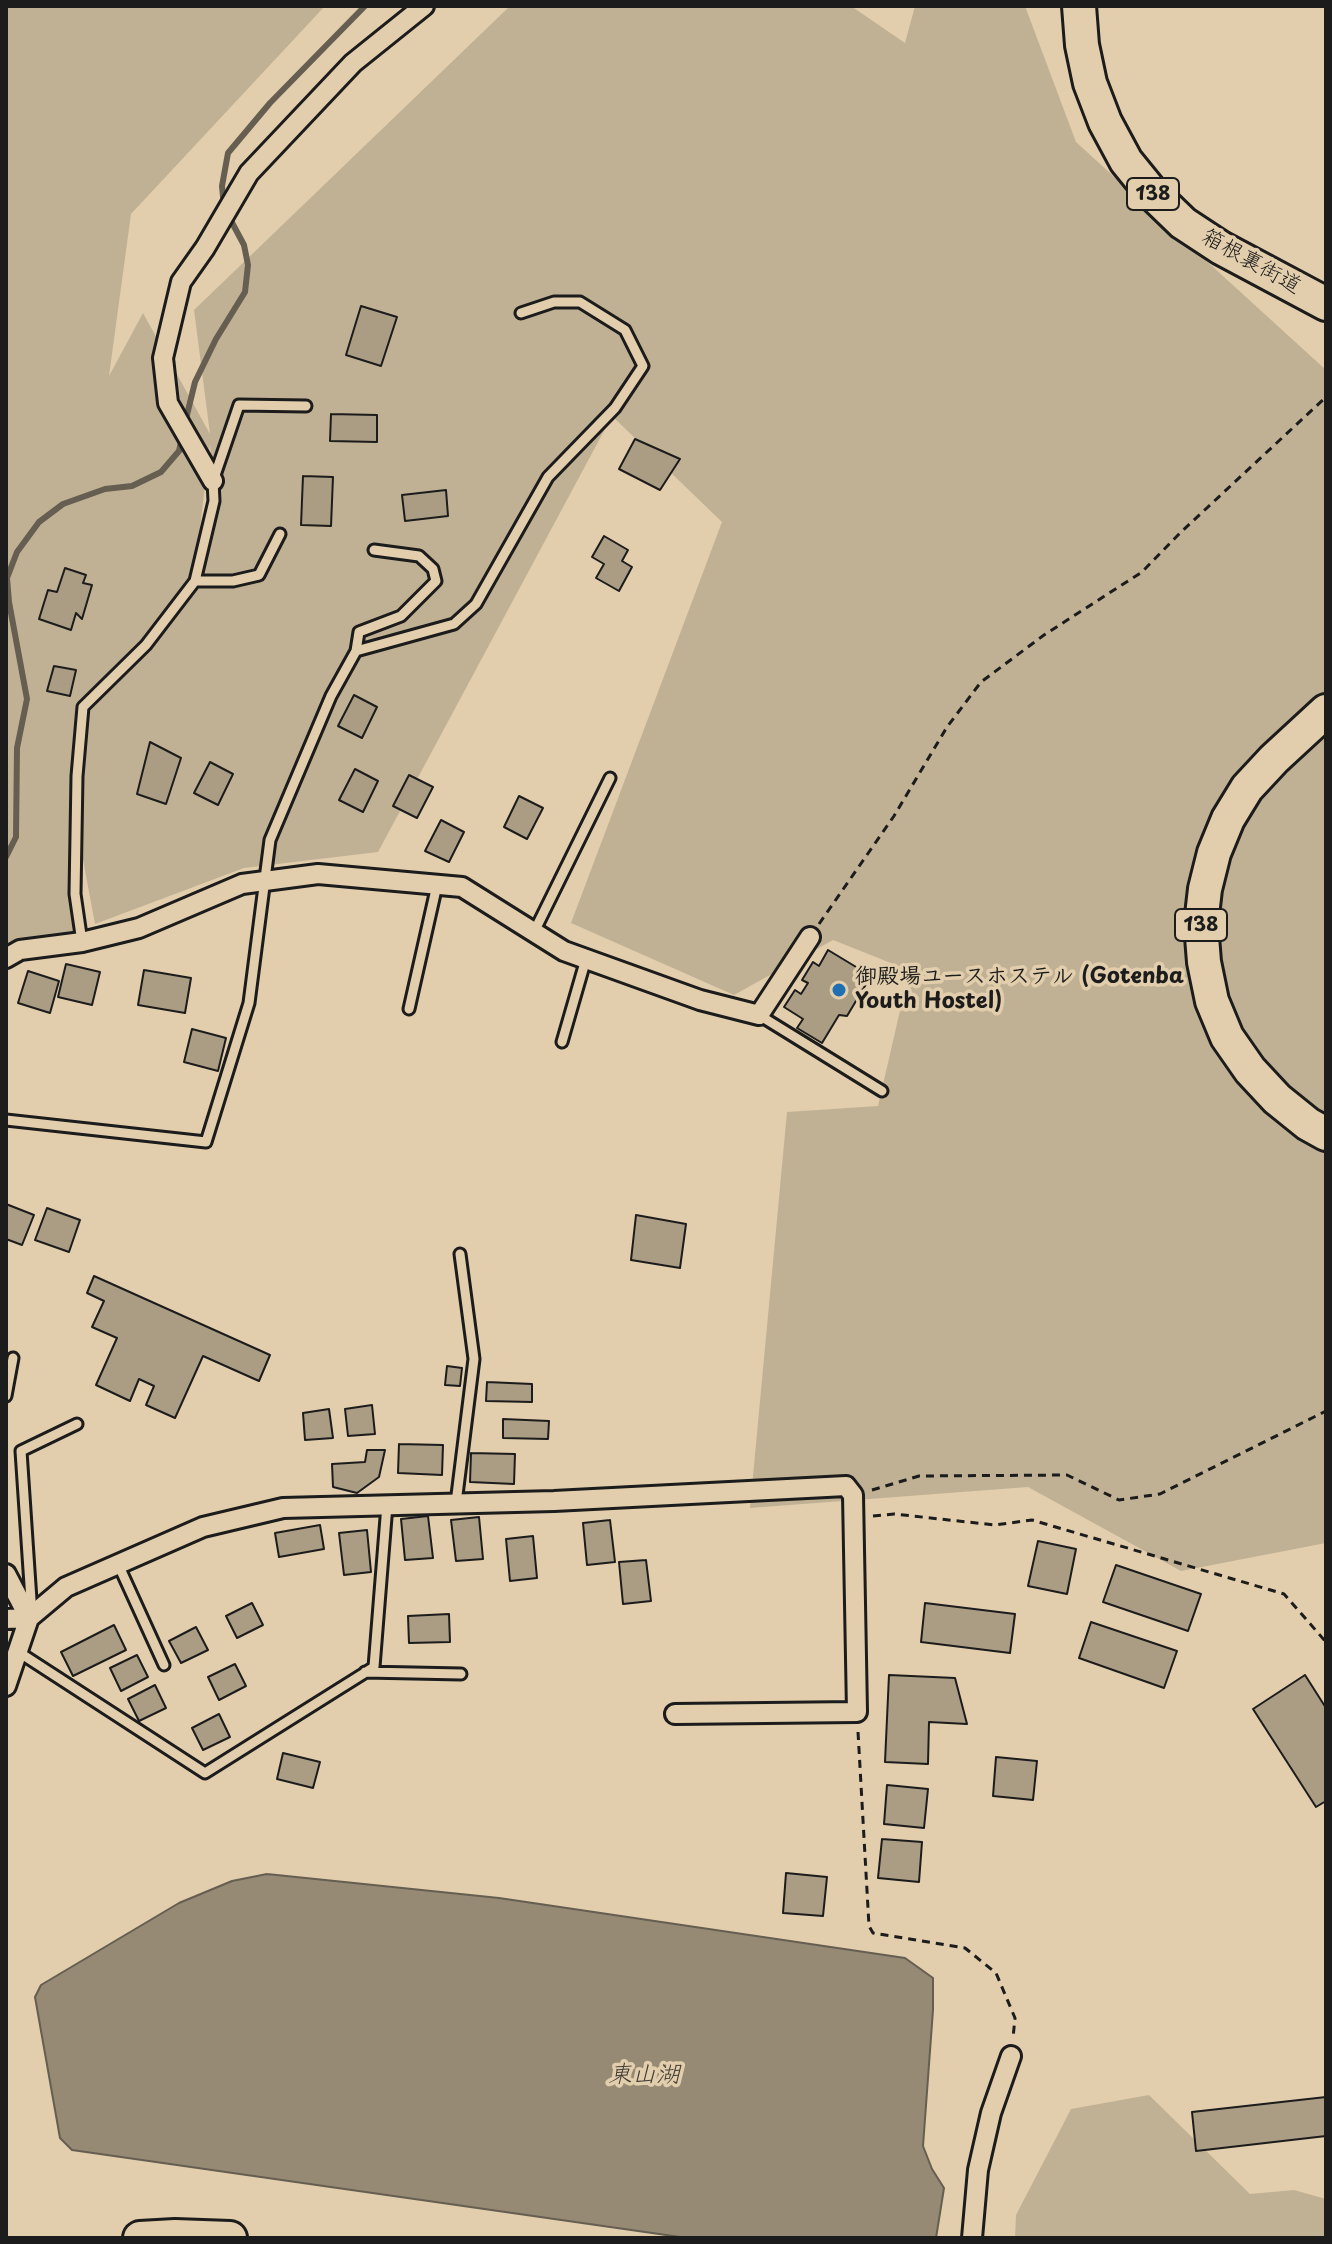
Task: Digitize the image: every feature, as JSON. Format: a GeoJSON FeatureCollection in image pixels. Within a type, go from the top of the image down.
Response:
{"type":"FeatureCollection","features":[{"type":"Feature","properties":{"kind":"highway","name":"箱根裏街道"},"geometry":{"type":"LineString","coordinates":[[1079,6],[1087,70],[1105,122],[1126,161],[1152,193],[1183,223],[1221,248],[1326,304]]}},
{"type":"Feature","properties":{"kind":"highway","name":"138"},"geometry":{"type":"LineString","coordinates":[[1326,711],[1256,779],[1228,819],[1214,853],[1201,924],[1204,962],[1212,1001],[1227,1037],[1250,1070],[1277,1099],[1326,1134]]}},
{"type":"Feature","properties":{"kind":"highway"},"geometry":{"type":"LineString","coordinates":[[140,2238],[230,2238]]}},
{"type":"Feature","properties":{"kind":"street"},"geometry":{"type":"LineString","coordinates":[[213,481],[168,403],[163,358],[181,282],[244,180],[353,63],[424,6]]}},
{"type":"Feature","properties":{"kind":"street"},"geometry":{"type":"LineString","coordinates":[[6,958],[20,950],[82,942],[139,928],[242,884],[318,874],[462,887],[564,951],[700,1000],[759,1015],[810,937]]}},
{"type":"Feature","properties":{"kind":"street"},"geometry":{"type":"LineString","coordinates":[[6,1686],[30,1616],[66,1587],[203,1527],[283,1508],[846,1486],[853,1495],[857,1712],[675,1714]]}},
{"type":"Feature","properties":{"kind":"street"},"geometry":{"type":"LineString","coordinates":[[6,1574],[30,1616]]}},
{"type":"Feature","properties":{"kind":"street"},"geometry":{"type":"LineString","coordinates":[[6,1619],[30,1616]]}},
{"type":"Feature","properties":{"kind":"street"},"geometry":{"type":"LineString","coordinates":[[972,2238],[978,2170],[991,2113],[1011,2056]]}},
{"type":"Feature","properties":{"kind":"lane"},"geometry":{"type":"LineString","coordinates":[[356,651],[454,624],[476,604],[548,477],[615,408],[643,366],[625,330],[580,302],[554,302],[521,313]]}},
{"type":"Feature","properties":{"kind":"lane"},"geometry":{"type":"LineString","coordinates":[[82,942],[75,894],[77,776],[83,707],[146,645],[195,581],[214,501],[213,481],[239,405],[306,406]]}},
{"type":"Feature","properties":{"kind":"lane"},"geometry":{"type":"LineString","coordinates":[[195,581],[233,581],[259,575],[280,534]]}},
{"type":"Feature","properties":{"kind":"lane"},"geometry":{"type":"LineString","coordinates":[[6,1120],[206,1142],[249,1003],[270,840],[331,696],[356,651],[359,632],[401,616],[436,581],[433,569],[419,556],[374,550]]}},
{"type":"Feature","properties":{"kind":"lane"},"geometry":{"type":"LineString","coordinates":[[534,932],[610,778]]}},
{"type":"Feature","properties":{"kind":"lane"},"geometry":{"type":"LineString","coordinates":[[409,1009],[437,885]]}},
{"type":"Feature","properties":{"kind":"lane"},"geometry":{"type":"LineString","coordinates":[[562,1042],[586,959]]}},
{"type":"Feature","properties":{"kind":"lane"},"geometry":{"type":"LineString","coordinates":[[759,1015],[882,1091]]}},
{"type":"Feature","properties":{"kind":"lane"},"geometry":{"type":"LineString","coordinates":[[456,1503],[474,1359],[460,1254]]}},
{"type":"Feature","properties":{"kind":"lane"},"geometry":{"type":"LineString","coordinates":[[6,1396],[13,1358]]}},
{"type":"Feature","properties":{"kind":"lane"},"geometry":{"type":"LineString","coordinates":[[30,1616],[21,1451],[77,1424]]}},
{"type":"Feature","properties":{"kind":"lane"},"geometry":{"type":"LineString","coordinates":[[17,1651],[205,1773],[374,1667],[387,1505]]}},
{"type":"Feature","properties":{"kind":"lane"},"geometry":{"type":"LineString","coordinates":[[118,1564],[164,1665]]}},
{"type":"Feature","properties":{"kind":"lane"},"geometry":{"type":"LineString","coordinates":[[365,1672],[461,1674]]}},
{"type":"Feature","properties":{"kind":"path"},"geometry":{"type":"LineString","coordinates":[[810,937],[894,816],[947,727],[981,682],[1044,635],[1142,572],[1326,397]]}},
{"type":"Feature","properties":{"kind":"path"},"geometry":{"type":"LineString","coordinates":[[853,1495],[919,1476],[1052,1475],[1067,1475],[1119,1500],[1160,1494],[1326,1411]]}},
{"type":"Feature","properties":{"kind":"path"},"geometry":{"type":"LineString","coordinates":[[853,1518],[894,1514],[995,1525],[1032,1520],[1284,1594],[1326,1642]]}},
{"type":"Feature","properties":{"kind":"path"},"geometry":{"type":"LineString","coordinates":[[857,1712],[869,1926],[873,1933],[965,1948],[996,1973],[1015,2018],[1011,2056]]}},
{"type":"Feature","properties":{"kind":"shaded area"},"geometry":{"type":"Polygon","coordinates":[[[6,6],[325,6],[131,214],[109,376],[143,313],[210,434],[194,310],[510,6],[851,6],[905,43],[915,6],[1025,6],[1076,142],[1326,370],[1326,1543],[1181,1571],[1028,1487],[750,1508],[787,1112],[878,1106],[902,1002],[916,973],[833,940],[734,995],[571,923],[722,522],[612,416],[378,852],[244,868],[95,924],[79,838],[80,929],[6,960],[6,6]],[[210,443],[195,570],[214,501],[210,443]]]}},
{"type":"Feature","properties":{"kind":"shaded area"},"geometry":{"type":"Polygon","coordinates":[[[1149,2095],[1250,2194],[1294,2190],[1326,2199],[1326,2238],[1015,2238],[1016,2215],[1071,2109],[1149,2095]]]}},
{"type":"Feature","properties":{"kind":"water","name":"東山湖"},"geometry":{"type":"Polygon","coordinates":[[[267,1874],[499,1898],[905,1958],[933,1978],[923,2146],[944,2188],[936,2238],[687,2238],[72,2150],[60,2138],[35,1997],[41,1985],[179,1903],[232,1881],[267,1874]]]}},
{"type":"Feature","properties":{"kind":"building"},"geometry":{"type":"Polygon","coordinates":[[[361,306],[397,317],[381,366],[346,355],[361,306]]]}},
{"type":"Feature","properties":{"kind":"building"},"geometry":{"type":"Polygon","coordinates":[[[331,414],[377,415],[377,442],[330,441],[331,414]]]}},
{"type":"Feature","properties":{"kind":"building"},"geometry":{"type":"Polygon","coordinates":[[[635,439],[680,459],[660,490],[619,469],[635,439]]]}},
{"type":"Feature","properties":{"kind":"building"},"geometry":{"type":"Polygon","coordinates":[[[303,476],[333,477],[331,526],[301,525],[303,476]]]}},
{"type":"Feature","properties":{"kind":"building"},"geometry":{"type":"Polygon","coordinates":[[[446,490],[448,516],[405,521],[402,495],[446,490]]]}},
{"type":"Feature","properties":{"kind":"building"},"geometry":{"type":"Polygon","coordinates":[[[604,536],[628,550],[622,561],[632,567],[619,591],[596,578],[604,564],[592,557],[604,536]]]}},
{"type":"Feature","properties":{"kind":"building"},"geometry":{"type":"Polygon","coordinates":[[[65,568],[86,575],[83,583],[92,585],[82,619],[76,613],[71,630],[39,619],[48,590],[57,592],[65,568]]]}},
{"type":"Feature","properties":{"kind":"building"},"geometry":{"type":"Polygon","coordinates":[[[54,666],[76,670],[70,696],[47,691],[54,666]]]}},
{"type":"Feature","properties":{"kind":"building"},"geometry":{"type":"Polygon","coordinates":[[[354,695],[377,707],[362,738],[338,726],[354,695]]]}},
{"type":"Feature","properties":{"kind":"building"},"geometry":{"type":"Polygon","coordinates":[[[150,742],[181,758],[166,804],[137,794],[150,742]]]}},
{"type":"Feature","properties":{"kind":"building"},"geometry":{"type":"Polygon","coordinates":[[[210,762],[233,774],[218,805],[194,793],[210,762]]]}},
{"type":"Feature","properties":{"kind":"building"},"geometry":{"type":"Polygon","coordinates":[[[355,769],[378,781],[363,812],[339,800],[355,769]]]}},
{"type":"Feature","properties":{"kind":"building"},"geometry":{"type":"Polygon","coordinates":[[[409,775],[433,787],[417,818],[393,806],[409,775]]]}},
{"type":"Feature","properties":{"kind":"building"},"geometry":{"type":"Polygon","coordinates":[[[519,796],[543,808],[527,839],[504,827],[519,796]]]}},
{"type":"Feature","properties":{"kind":"building"},"geometry":{"type":"Polygon","coordinates":[[[441,820],[464,832],[449,862],[425,851],[441,820]]]}},
{"type":"Feature","properties":{"kind":"building"},"geometry":{"type":"Polygon","coordinates":[[[828,950],[871,976],[847,1016],[839,1015],[822,1043],[797,1028],[803,1019],[784,1007],[795,990],[801,994],[808,983],[802,980],[813,962],[819,966],[828,950]]]}},
{"type":"Feature","properties":{"kind":"building"},"geometry":{"type":"Polygon","coordinates":[[[66,964],[100,972],[92,1005],[58,997],[66,964]]]}},
{"type":"Feature","properties":{"kind":"building"},"geometry":{"type":"Polygon","coordinates":[[[144,970],[191,978],[185,1013],[138,1005],[144,970]]]}},
{"type":"Feature","properties":{"kind":"building"},"geometry":{"type":"Polygon","coordinates":[[[28,971],[59,981],[50,1013],[18,1003],[28,971]]]}},
{"type":"Feature","properties":{"kind":"building"},"geometry":{"type":"Polygon","coordinates":[[[192,1029],[226,1038],[218,1071],[184,1062],[192,1029]]]}},
{"type":"Feature","properties":{"kind":"building"},"geometry":{"type":"Polygon","coordinates":[[[6,1204],[34,1215],[22,1245],[6,1239],[6,1204]]]}},
{"type":"Feature","properties":{"kind":"building"},"geometry":{"type":"Polygon","coordinates":[[[47,1208],[80,1220],[69,1252],[35,1240],[47,1208]]]}},
{"type":"Feature","properties":{"kind":"building"},"geometry":{"type":"Polygon","coordinates":[[[636,1215],[686,1224],[680,1268],[631,1260],[636,1215]]]}},
{"type":"Feature","properties":{"kind":"building"},"geometry":{"type":"Polygon","coordinates":[[[94,1276],[270,1355],[259,1381],[203,1356],[175,1418],[146,1405],[154,1386],[139,1379],[130,1401],[96,1385],[117,1338],[92,1327],[104,1301],[87,1293],[94,1276]]]}},
{"type":"Feature","properties":{"kind":"building"},"geometry":{"type":"Polygon","coordinates":[[[447,1366],[462,1368],[460,1386],[445,1385],[447,1366]]]}},
{"type":"Feature","properties":{"kind":"building"},"geometry":{"type":"Polygon","coordinates":[[[487,1382],[532,1384],[532,1402],[486,1401],[487,1382]]]}},
{"type":"Feature","properties":{"kind":"building"},"geometry":{"type":"Polygon","coordinates":[[[372,1405],[375,1434],[348,1436],[345,1409],[372,1405]]]}},
{"type":"Feature","properties":{"kind":"building"},"geometry":{"type":"Polygon","coordinates":[[[329,1409],[333,1438],[305,1440],[303,1413],[329,1409]]]}},
{"type":"Feature","properties":{"kind":"building"},"geometry":{"type":"Polygon","coordinates":[[[503,1419],[549,1421],[548,1439],[503,1438],[503,1419]]]}},
{"type":"Feature","properties":{"kind":"building"},"geometry":{"type":"Polygon","coordinates":[[[399,1444],[443,1445],[442,1475],[398,1473],[399,1444]]]}},
{"type":"Feature","properties":{"kind":"building"},"geometry":{"type":"Polygon","coordinates":[[[367,1450],[385,1450],[379,1477],[357,1493],[333,1487],[332,1464],[365,1462],[367,1450]]]}},
{"type":"Feature","properties":{"kind":"building"},"geometry":{"type":"Polygon","coordinates":[[[471,1453],[515,1454],[514,1484],[470,1482],[471,1453]]]}},
{"type":"Feature","properties":{"kind":"building"},"geometry":{"type":"Polygon","coordinates":[[[428,1516],[433,1558],[405,1560],[401,1519],[428,1516]]]}},
{"type":"Feature","properties":{"kind":"building"},"geometry":{"type":"Polygon","coordinates":[[[479,1517],[483,1559],[456,1561],[451,1520],[479,1517]]]}},
{"type":"Feature","properties":{"kind":"building"},"geometry":{"type":"Polygon","coordinates":[[[610,1520],[615,1562],[587,1565],[583,1523],[610,1520]]]}},
{"type":"Feature","properties":{"kind":"building"},"geometry":{"type":"Polygon","coordinates":[[[320,1525],[324,1549],[279,1557],[275,1533],[320,1525]]]}},
{"type":"Feature","properties":{"kind":"building"},"geometry":{"type":"Polygon","coordinates":[[[367,1530],[371,1572],[344,1575],[339,1533],[367,1530]]]}},
{"type":"Feature","properties":{"kind":"building"},"geometry":{"type":"Polygon","coordinates":[[[533,1536],[537,1578],[510,1581],[506,1539],[533,1536]]]}},
{"type":"Feature","properties":{"kind":"building"},"geometry":{"type":"Polygon","coordinates":[[[1038,1541],[1076,1549],[1067,1594],[1028,1586],[1038,1541]]]}},
{"type":"Feature","properties":{"kind":"building"},"geometry":{"type":"Polygon","coordinates":[[[646,1560],[651,1601],[623,1604],[619,1562],[646,1560]]]}},
{"type":"Feature","properties":{"kind":"building"},"geometry":{"type":"Polygon","coordinates":[[[1116,1565],[1201,1594],[1188,1631],[1103,1602],[1116,1565]]]}},
{"type":"Feature","properties":{"kind":"building"},"geometry":{"type":"Polygon","coordinates":[[[252,1603],[263,1625],[237,1638],[226,1616],[252,1603]]]}},
{"type":"Feature","properties":{"kind":"building"},"geometry":{"type":"Polygon","coordinates":[[[925,1603],[1015,1614],[1010,1653],[921,1642],[925,1603]]]}},
{"type":"Feature","properties":{"kind":"building"},"geometry":{"type":"Polygon","coordinates":[[[449,1614],[450,1642],[409,1643],[408,1616],[449,1614]]]}},
{"type":"Feature","properties":{"kind":"building"},"geometry":{"type":"Polygon","coordinates":[[[1091,1622],[1177,1651],[1164,1688],[1079,1658],[1091,1622]]]}},
{"type":"Feature","properties":{"kind":"building"},"geometry":{"type":"Polygon","coordinates":[[[114,1625],[126,1650],[73,1676],[61,1652],[114,1625]]]}},
{"type":"Feature","properties":{"kind":"building"},"geometry":{"type":"Polygon","coordinates":[[[196,1627],[208,1650],[181,1663],[169,1641],[196,1627]]]}},
{"type":"Feature","properties":{"kind":"building"},"geometry":{"type":"Polygon","coordinates":[[[137,1655],[148,1677],[121,1691],[110,1668],[137,1655]]]}},
{"type":"Feature","properties":{"kind":"building"},"geometry":{"type":"Polygon","coordinates":[[[235,1664],[246,1686],[219,1700],[208,1677],[235,1664]]]}},
{"type":"Feature","properties":{"kind":"building"},"geometry":{"type":"Polygon","coordinates":[[[889,1675],[955,1678],[967,1724],[929,1722],[928,1764],[885,1762],[889,1675]]]}},
{"type":"Feature","properties":{"kind":"building"},"geometry":{"type":"Polygon","coordinates":[[[1305,1675],[1326,1708],[1326,1801],[1316,1807],[1253,1709],[1305,1675]]]}},
{"type":"Feature","properties":{"kind":"building"},"geometry":{"type":"Polygon","coordinates":[[[155,1685],[166,1708],[139,1721],[128,1699],[155,1685]]]}},
{"type":"Feature","properties":{"kind":"building"},"geometry":{"type":"Polygon","coordinates":[[[219,1714],[230,1737],[203,1750],[192,1728],[219,1714]]]}},
{"type":"Feature","properties":{"kind":"building"},"geometry":{"type":"Polygon","coordinates":[[[283,1753],[320,1762],[313,1788],[277,1779],[283,1753]]]}},
{"type":"Feature","properties":{"kind":"building"},"geometry":{"type":"Polygon","coordinates":[[[996,1757],[1037,1761],[1033,1800],[993,1796],[996,1757]]]}},
{"type":"Feature","properties":{"kind":"building"},"geometry":{"type":"Polygon","coordinates":[[[887,1785],[928,1789],[924,1828],[884,1824],[887,1785]]]}},
{"type":"Feature","properties":{"kind":"building"},"geometry":{"type":"Polygon","coordinates":[[[882,1839],[922,1842],[919,1882],[878,1878],[882,1839]]]}},
{"type":"Feature","properties":{"kind":"building"},"geometry":{"type":"Polygon","coordinates":[[[786,1873],[827,1877],[823,1916],[783,1913],[786,1873]]]}},
{"type":"Feature","properties":{"kind":"building"},"geometry":{"type":"Polygon","coordinates":[[[1326,2097],[1326,2136],[1196,2151],[1192,2112],[1326,2097]]]}},
{"type":"Feature","properties":{"kind":"waterway"},"geometry":{"type":"LineString","coordinates":[[224,207],[222,186],[228,153],[270,103],[365,6]]}},
{"type":"Feature","properties":{"kind":"waterway"},"geometry":{"type":"LineString","coordinates":[[185,423],[195,382],[216,339],[245,292],[248,265],[244,245],[229,217]]}},
{"type":"Feature","properties":{"kind":"waterway"},"geometry":{"type":"LineString","coordinates":[[6,857],[16,837],[17,748],[27,699],[7,578],[17,552],[39,522],[63,504],[105,489],[132,486],[161,472],[179,451],[182,438]]}},
{"type":"Feature","properties":{"kind":"place","name":"御殿場ユースホステル (Gotenba Youth Hostel)"},"geometry":{"type":"Point","coordinates":[839,990]}}]}
